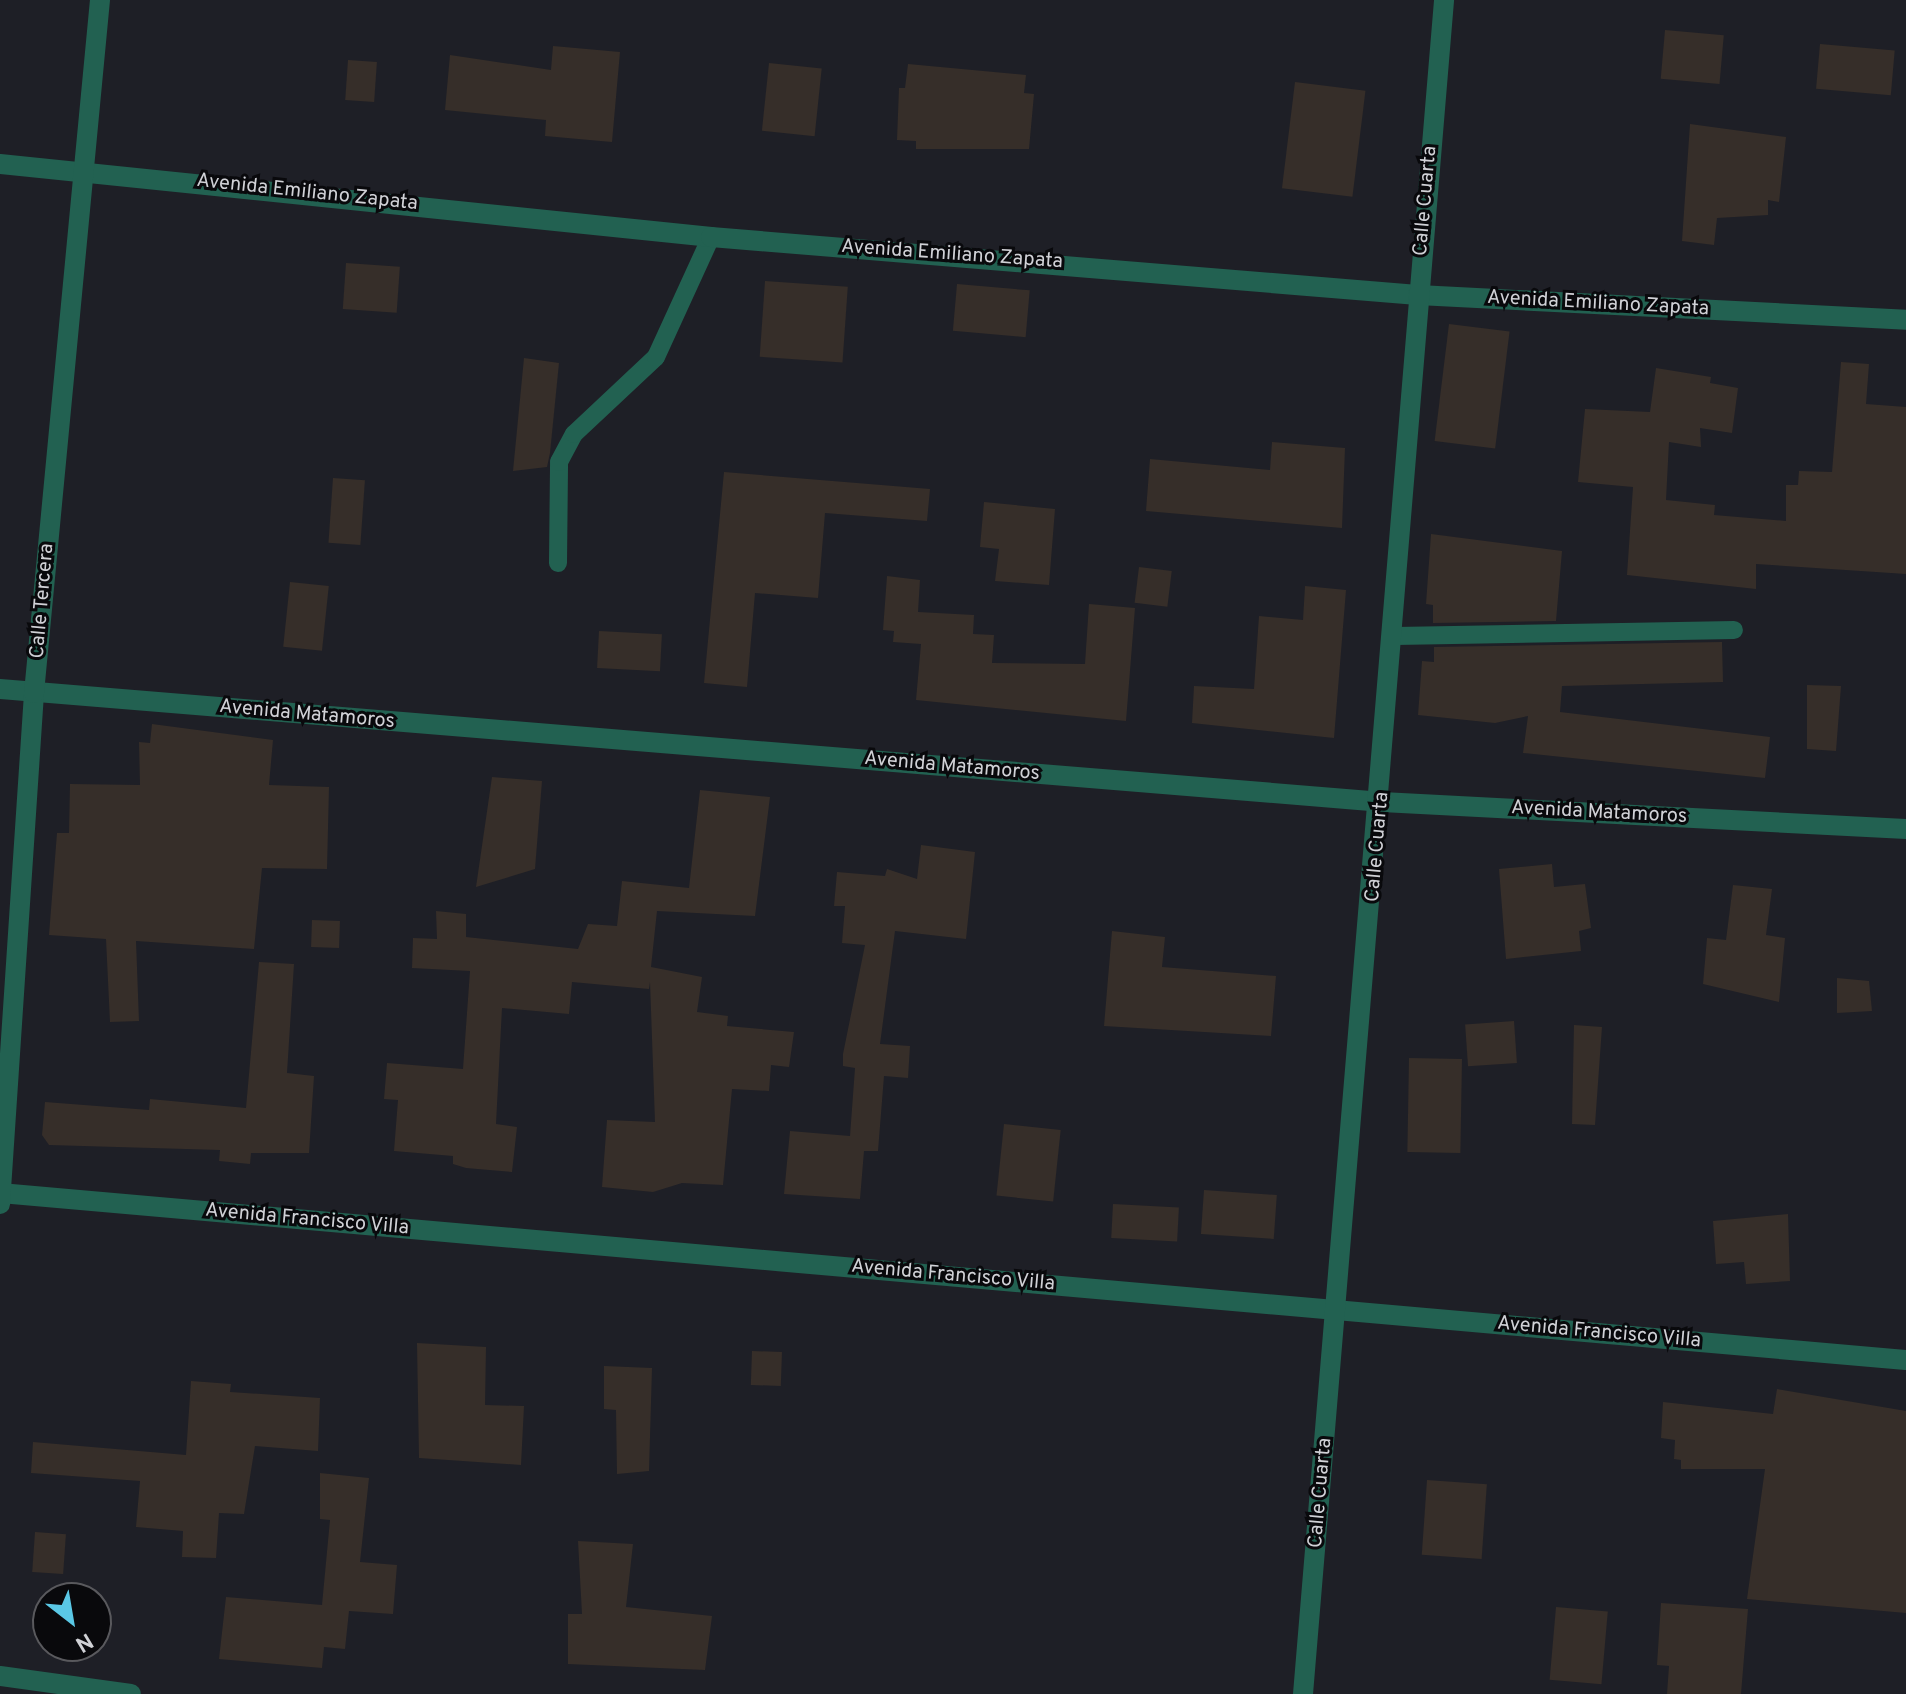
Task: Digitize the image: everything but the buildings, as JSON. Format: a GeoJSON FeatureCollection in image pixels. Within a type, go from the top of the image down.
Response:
{"type":"FeatureCollection","features":[{"type":"Feature","properties":{"kind":"street","name":"Calle Tercera"},"geometry":{"type":"LineString","coordinates":[[0,1204],[34,693],[100,0]]}},
{"type":"Feature","properties":{"kind":"street","name":"Calle Cuarta"},"geometry":{"type":"LineString","coordinates":[[1303,1694],[1382,802],[1418,295],[1444,0]]}},
{"type":"Feature","properties":{"kind":"street","name":"Avenida Emiliano Zapata"},"geometry":{"type":"LineString","coordinates":[[0,164],[82,168],[711,237],[1418,295],[1906,320]]}},
{"type":"Feature","properties":{"kind":"street","name":"Avenida Matamoros"},"geometry":{"type":"LineString","coordinates":[[0,689],[1382,802],[1906,829]]}},
{"type":"Feature","properties":{"kind":"street","name":"Avenida Francisco Villa"},"geometry":{"type":"LineString","coordinates":[[0,1193],[1906,1360]]}},
{"type":"Feature","properties":{"kind":"street"},"geometry":{"type":"LineString","coordinates":[[0,1676],[131,1694]]}},
{"type":"Feature","properties":{"kind":"lane"},"geometry":{"type":"LineString","coordinates":[[558,563],[559,462],[574,434],[656,357],[711,237]]}},
{"type":"Feature","properties":{"kind":"lane"},"geometry":{"type":"LineString","coordinates":[[1395,636],[1734,630]]}}]}
